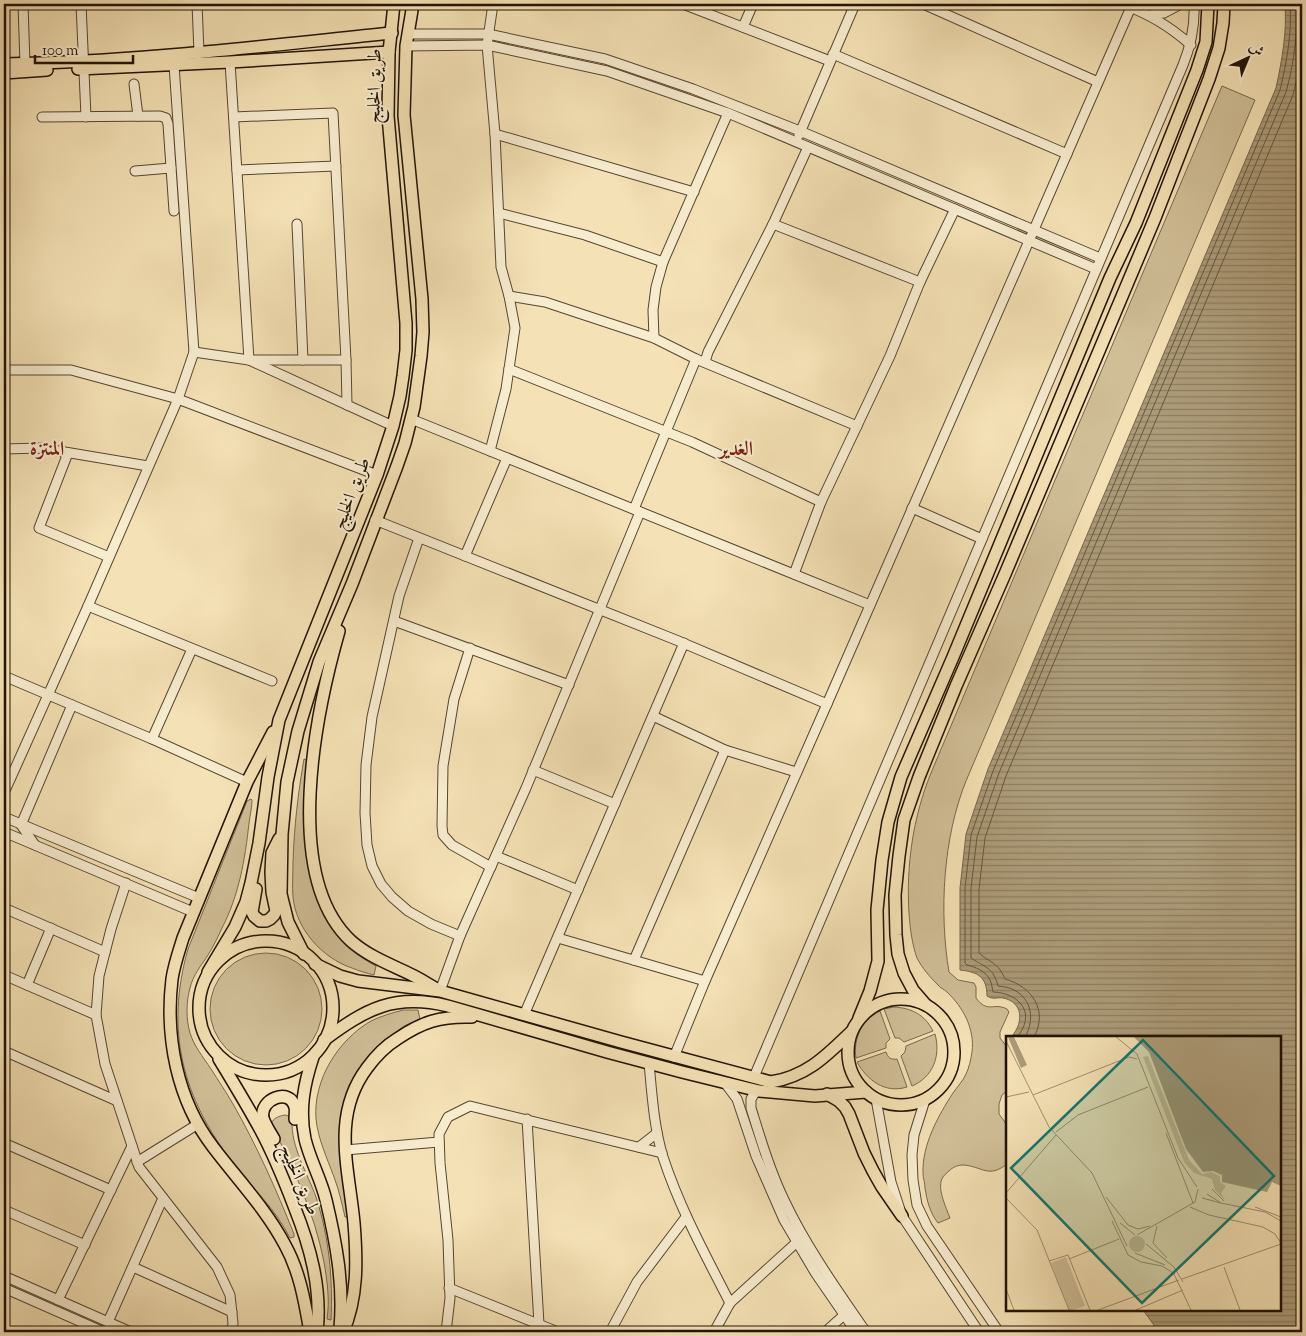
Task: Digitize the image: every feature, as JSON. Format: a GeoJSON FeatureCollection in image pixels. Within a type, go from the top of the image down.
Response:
{"type":"FeatureCollection","features":[{"type":"Feature","properties":{"kind":"main road","name":"طريق الخليج"},"geometry":{"type":"LineString","coordinates":[[208,972],[235,927],[246,902],[252,883],[268,777],[279,720],[377,475],[393,426],[400,396],[406,350],[406,323],[388,116],[389,52],[394,4]]}},
{"type":"Feature","properties":{"kind":"main road","name":"طريق الخليج"},"geometry":{"type":"LineString","coordinates":[[304,954],[288,922],[281,894],[282,834],[288,782],[298,731],[319,662],[352,584],[397,466],[412,420],[417,389],[423,332],[422,299],[404,115],[406,46],[413,4]]}},
{"type":"Feature","properties":{"kind":"main road"},"geometry":{"type":"LineString","coordinates":[[316,964],[329,986],[332,1018],[328,1033],[313,1057],[289,1071],[269,1075],[248,1073],[236,1068],[214,1052],[203,1034],[198,1013],[200,992],[208,972],[221,957],[238,946],[257,941],[277,942],[296,948],[316,964],[340,976],[358,981],[440,991],[771,1082],[785,1079],[806,1070],[822,1060],[851,1032],[870,991],[878,961],[878,910],[882,860],[888,822],[901,777],[953,657],[1110,278],[1136,223],[1197,70],[1206,42],[1208,4]]}},
{"type":"Feature","properties":{"kind":"main road"},"geometry":{"type":"LineString","coordinates":[[926,1005],[913,990],[898,954],[896,895],[904,820],[919,777],[956,686],[1155,218],[1209,79],[1219,48],[1224,4]]}},
{"type":"Feature","properties":{"kind":"main road"},"geometry":{"type":"LineString","coordinates":[[4,73],[392,33]]}},
{"type":"Feature","properties":{"kind":"main road"},"geometry":{"type":"LineString","coordinates":[[4,64],[174,65],[389,52]]}},
{"type":"Feature","properties":{"kind":"main road"},"geometry":{"type":"LineString","coordinates":[[352,584],[324,687],[313,757],[310,818],[315,872],[329,911],[351,941],[367,953],[415,976],[440,991]]}},
{"type":"Feature","properties":{"kind":"main road"},"geometry":{"type":"LineString","coordinates":[[279,720],[248,782],[181,945],[172,977],[170,1024],[177,1071],[186,1099],[198,1124],[212,1146],[264,1210],[286,1247],[299,1281],[310,1332]]}},
{"type":"Feature","properties":{"kind":"main road"},"geometry":{"type":"LineString","coordinates":[[260,830],[261,852],[252,912],[260,921],[270,919],[276,911],[272,892],[272,853],[282,834]]}},
{"type":"Feature","properties":{"kind":"main road"},"geometry":{"type":"LineString","coordinates":[[851,1032],[848,1062],[854,1077],[866,1092],[876,1099],[890,1104],[908,1105],[925,1100],[940,1089],[950,1074],[955,1057],[953,1039],[946,1022],[934,1009],[918,1001],[900,998],[885,1001],[871,1008],[859,1018]]}},
{"type":"Feature","properties":{"kind":"main road"},"geometry":{"type":"LineString","coordinates":[[324,1040],[368,1011],[393,1002],[427,1001],[756,1091],[815,1096],[866,1092]]}},
{"type":"Feature","properties":{"kind":"main road"},"geometry":{"type":"LineString","coordinates":[[342,1332],[349,1317],[355,1288],[356,1269],[354,1224],[345,1150],[346,1116],[354,1091],[374,1059],[386,1047],[415,1027],[447,1017],[488,1017]]}},
{"type":"Feature","properties":{"kind":"main road","name":"طريق الخليج"},"geometry":{"type":"LineString","coordinates":[[214,1052],[261,1130],[298,1215],[315,1273],[318,1296],[317,1332]]}},
{"type":"Feature","properties":{"kind":"main road","name":"طريق الخليج"},"geometry":{"type":"LineString","coordinates":[[313,1057],[304,1088],[303,1127],[330,1217],[339,1266],[342,1332]]}},
{"type":"Feature","properties":{"kind":"main road"},"geometry":{"type":"LineString","coordinates":[[827,1094],[845,1107],[873,1171],[902,1216]]}},
{"type":"Feature","properties":{"kind":"main road"},"geometry":{"type":"LineString","coordinates":[[298,1215],[297,1198],[292,1179],[263,1117],[263,1112],[269,1100],[275,1097],[282,1096],[290,1099],[295,1107],[295,1121],[299,1144],[306,1165],[330,1217]]}},
{"type":"Feature","properties":{"kind":"street"},"geometry":{"type":"LineString","coordinates":[[23,4],[25,64]]}},
{"type":"Feature","properties":{"kind":"street"},"geometry":{"type":"LineString","coordinates":[[81,4],[86,117]]}},
{"type":"Feature","properties":{"kind":"street"},"geometry":{"type":"LineString","coordinates":[[197,4],[199,52]]}},
{"type":"Feature","properties":{"kind":"street"},"geometry":{"type":"LineString","coordinates":[[490,451],[506,389],[515,328],[501,268],[495,134],[486,45],[493,4]]}},
{"type":"Feature","properties":{"kind":"street"},"geometry":{"type":"LineString","coordinates":[[683,4],[832,58],[1067,154]]}},
{"type":"Feature","properties":{"kind":"street"},"geometry":{"type":"LineString","coordinates":[[743,27],[753,4]]}},
{"type":"Feature","properties":{"kind":"street"},"geometry":{"type":"LineString","coordinates":[[796,142],[855,4]]}},
{"type":"Feature","properties":{"kind":"street"},"geometry":{"type":"LineString","coordinates":[[923,4],[1098,82]]}},
{"type":"Feature","properties":{"kind":"street"},"geometry":{"type":"LineString","coordinates":[[1149,15],[1164,13],[1181,4]]}},
{"type":"Feature","properties":{"kind":"street"},"geometry":{"type":"LineString","coordinates":[[754,1077],[1191,45],[1195,14],[1194,4]]}},
{"type":"Feature","properties":{"kind":"street"},"geometry":{"type":"LineString","coordinates":[[674,1056],[704,981],[1067,154],[1098,82],[1127,5],[1149,15],[1174,30],[1191,45]]}},
{"type":"Feature","properties":{"kind":"street"},"geometry":{"type":"LineString","coordinates":[[408,34],[488,34],[605,59],[693,89],[800,131],[1100,258]]}},
{"type":"Feature","properties":{"kind":"street"},"geometry":{"type":"LineString","coordinates":[[406,46],[486,45],[607,71],[728,113],[1096,269]]}},
{"type":"Feature","properties":{"kind":"street"},"geometry":{"type":"LineString","coordinates":[[230,62],[249,360]]}},
{"type":"Feature","properties":{"kind":"street"},"geometry":{"type":"LineString","coordinates":[[4,794],[178,399],[194,352],[174,65]]}},
{"type":"Feature","properties":{"kind":"street"},"geometry":{"type":"LineString","coordinates":[[134,84],[138,116]]}},
{"type":"Feature","properties":{"kind":"street"},"geometry":{"type":"LineString","coordinates":[[234,117],[333,113],[346,360],[346,405]]}},
{"type":"Feature","properties":{"kind":"street"},"geometry":{"type":"LineString","coordinates":[[654,338],[653,310],[656,287],[663,262],[728,113]]}},
{"type":"Feature","properties":{"kind":"street"},"geometry":{"type":"LineString","coordinates":[[42,117],[160,116],[166,118],[174,211]]}},
{"type":"Feature","properties":{"kind":"street"},"geometry":{"type":"LineString","coordinates":[[495,134],[694,192]]}},
{"type":"Feature","properties":{"kind":"street"},"geometry":{"type":"LineString","coordinates":[[440,991],[460,936],[533,770],[600,610],[667,432],[700,361],[708,352],[773,224],[808,147]]}},
{"type":"Feature","properties":{"kind":"street"},"geometry":{"type":"LineString","coordinates":[[237,170],[336,166]]}},
{"type":"Feature","properties":{"kind":"street"},"geometry":{"type":"LineString","coordinates":[[134,171],[171,168]]}},
{"type":"Feature","properties":{"kind":"street"},"geometry":{"type":"LineString","coordinates":[[794,574],[821,502],[890,356],[920,282],[955,208]]}},
{"type":"Feature","properties":{"kind":"street"},"geometry":{"type":"LineString","coordinates":[[499,213],[585,235],[663,262]]}},
{"type":"Feature","properties":{"kind":"street"},"geometry":{"type":"LineString","coordinates":[[297,224],[303,360]]}},
{"type":"Feature","properties":{"kind":"street"},"geometry":{"type":"LineString","coordinates":[[773,224],[920,282]]}},
{"type":"Feature","properties":{"kind":"street"},"geometry":{"type":"LineString","coordinates":[[509,296],[545,302],[654,338],[700,361],[857,426]]}},
{"type":"Feature","properties":{"kind":"street"},"geometry":{"type":"LineString","coordinates":[[194,352],[249,360],[346,360]]}},
{"type":"Feature","properties":{"kind":"street"},"geometry":{"type":"LineString","coordinates":[[249,360],[393,426]]}},
{"type":"Feature","properties":{"kind":"street"},"geometry":{"type":"LineString","coordinates":[[509,369],[692,442],[821,502]]}},
{"type":"Feature","properties":{"kind":"street"},"geometry":{"type":"LineString","coordinates":[[4,370],[70,370],[178,399],[377,475]]}},
{"type":"Feature","properties":{"kind":"street"},"geometry":{"type":"LineString","coordinates":[[412,420],[870,605]]}},
{"type":"Feature","properties":{"kind":"street"},"geometry":{"type":"LineString","coordinates":[[4,449],[41,448],[148,466]]}},
{"type":"Feature","properties":{"kind":"street"},"geometry":{"type":"LineString","coordinates":[[68,453],[39,528],[109,557]]}},
{"type":"Feature","properties":{"kind":"street"},"geometry":{"type":"LineString","coordinates":[[465,556],[507,458]]}},
{"type":"Feature","properties":{"kind":"street"},"geometry":{"type":"LineString","coordinates":[[912,508],[982,539]]}},
{"type":"Feature","properties":{"kind":"street"},"geometry":{"type":"LineString","coordinates":[[375,520],[684,644],[827,704]]}},
{"type":"Feature","properties":{"kind":"street"},"geometry":{"type":"LineString","coordinates":[[419,538],[399,596],[372,717],[364,813],[367,845],[372,866],[381,884],[392,897],[408,911],[431,924],[460,936]]}},
{"type":"Feature","properties":{"kind":"street"},"geometry":{"type":"LineString","coordinates":[[88,606],[272,681]]}},
{"type":"Feature","properties":{"kind":"street"},"geometry":{"type":"LineString","coordinates":[[394,621],[569,685]]}},
{"type":"Feature","properties":{"kind":"street"},"geometry":{"type":"LineString","coordinates":[[524,1015],[684,644]]}},
{"type":"Feature","properties":{"kind":"street"},"geometry":{"type":"LineString","coordinates":[[470,648],[454,698],[443,766],[442,826],[443,835],[452,846],[491,867]]}},
{"type":"Feature","properties":{"kind":"street"},"geometry":{"type":"LineString","coordinates":[[152,739],[192,649]]}},
{"type":"Feature","properties":{"kind":"street"},"geometry":{"type":"LineString","coordinates":[[4,676],[248,782]]}},
{"type":"Feature","properties":{"kind":"street"},"geometry":{"type":"LineString","coordinates":[[21,824],[72,705]]}},
{"type":"Feature","properties":{"kind":"street"},"geometry":{"type":"LineString","coordinates":[[653,716],[725,750],[796,772]]}},
{"type":"Feature","properties":{"kind":"street"},"geometry":{"type":"LineString","coordinates":[[634,960],[725,750]]}},
{"type":"Feature","properties":{"kind":"street"},"geometry":{"type":"LineString","coordinates":[[533,770],[615,804]]}},
{"type":"Feature","properties":{"kind":"street"},"geometry":{"type":"LineString","coordinates":[[4,817],[199,898]]}},
{"type":"Feature","properties":{"kind":"street"},"geometry":{"type":"LineString","coordinates":[[21,824],[36,846]]}},
{"type":"Feature","properties":{"kind":"street"},"geometry":{"type":"LineString","coordinates":[[4,832],[193,912]]}},
{"type":"Feature","properties":{"kind":"street"},"geometry":{"type":"LineString","coordinates":[[496,856],[578,890]]}},
{"type":"Feature","properties":{"kind":"street"},"geometry":{"type":"LineString","coordinates":[[126,883],[99,976],[96,1015],[105,1064],[139,1167],[217,1267],[230,1295],[232,1332]]}},
{"type":"Feature","properties":{"kind":"street"},"geometry":{"type":"LineString","coordinates":[[4,908],[105,952]]}},
{"type":"Feature","properties":{"kind":"street"},"geometry":{"type":"LineString","coordinates":[[27,985],[51,928]]}},
{"type":"Feature","properties":{"kind":"street"},"geometry":{"type":"LineString","coordinates":[[558,938],[704,981]]}},
{"type":"Feature","properties":{"kind":"street"},"geometry":{"type":"LineString","coordinates":[[4,975],[96,1015]]}},
{"type":"Feature","properties":{"kind":"street"},"geometry":{"type":"LineString","coordinates":[[4,1051],[117,1101]]}},
{"type":"Feature","properties":{"kind":"street"},"geometry":{"type":"LineString","coordinates":[[649,1063],[654,1119],[662,1153],[686,1217],[730,1303]]}},
{"type":"Feature","properties":{"kind":"street"},"geometry":{"type":"LineString","coordinates":[[725,1083],[737,1099],[756,1156],[784,1220],[816,1274],[856,1332]]}},
{"type":"Feature","properties":{"kind":"street"},"geometry":{"type":"LineString","coordinates":[[756,1091],[751,1100],[751,1108],[768,1162],[784,1202],[804,1239],[866,1332]]}},
{"type":"Feature","properties":{"kind":"street"},"geometry":{"type":"LineString","coordinates":[[876,1099],[891,1182],[902,1216],[979,1332]]}},
{"type":"Feature","properties":{"kind":"street"},"geometry":{"type":"LineString","coordinates":[[925,1100],[914,1135],[912,1155],[917,1205],[926,1226],[999,1332]]}},
{"type":"Feature","properties":{"kind":"street"},"geometry":{"type":"LineString","coordinates":[[446,1332],[449,1288],[448,1240],[438,1134],[448,1117],[470,1106],[662,1153]]}},
{"type":"Feature","properties":{"kind":"street"},"geometry":{"type":"LineString","coordinates":[[526,1119],[540,1324]]}},
{"type":"Feature","properties":{"kind":"street"},"geometry":{"type":"LineString","coordinates":[[137,1162],[198,1124]]}},
{"type":"Feature","properties":{"kind":"street"},"geometry":{"type":"LineString","coordinates":[[639,1147],[658,1132]]}},
{"type":"Feature","properties":{"kind":"street"},"geometry":{"type":"LineString","coordinates":[[345,1150],[439,1142]]}},
{"type":"Feature","properties":{"kind":"street"},"geometry":{"type":"LineString","coordinates":[[4,1143],[111,1190]]}},
{"type":"Feature","properties":{"kind":"street"},"geometry":{"type":"LineString","coordinates":[[58,1300],[132,1146]]}},
{"type":"Feature","properties":{"kind":"street"},"geometry":{"type":"LineString","coordinates":[[108,1322],[163,1198]]}},
{"type":"Feature","properties":{"kind":"street"},"geometry":{"type":"LineString","coordinates":[[4,1210],[85,1246]]}},
{"type":"Feature","properties":{"kind":"street"},"geometry":{"type":"LineString","coordinates":[[610,1332],[637,1282],[686,1217]]}},
{"type":"Feature","properties":{"kind":"street"},"geometry":{"type":"LineString","coordinates":[[714,1332],[730,1303],[797,1242]]}},
{"type":"Feature","properties":{"kind":"street"},"geometry":{"type":"LineString","coordinates":[[133,1267],[232,1312]]}},
{"type":"Feature","properties":{"kind":"street"},"geometry":{"type":"LineString","coordinates":[[4,1276],[131,1332]]}},
{"type":"Feature","properties":{"kind":"street"},"geometry":{"type":"LineString","coordinates":[[4,1288],[104,1332]]}},
{"type":"Feature","properties":{"kind":"street"},"geometry":{"type":"LineString","coordinates":[[449,1288],[558,1332]]}},
{"type":"Feature","properties":{"kind":"street"},"geometry":{"type":"LineString","coordinates":[[826,1332],[844,1316]]}},
{"type":"Feature","properties":{"kind":"shaded area"},"geometry":{"type":"Polygon","coordinates":[[[1222,86],[1255,100],[958,803],[952,826],[945,875],[944,925],[949,972],[958,980],[974,983],[976,998],[980,1003],[987,1007],[1002,1007],[1009,1012],[1000,1032],[1000,1038],[1006,1046],[1006,1092],[1002,1095],[999,1104],[999,1114],[1006,1124],[1006,1165],[995,1171],[963,1165],[956,1166],[951,1170],[941,1181],[942,1197],[950,1218],[938,1223],[928,1202],[923,1162],[932,1131],[947,1102],[967,1072],[972,1052],[972,1035],[967,1019],[958,1004],[939,986],[917,958],[911,930],[908,895],[912,842],[915,824],[931,773],[1222,86]]]}},
{"type":"Feature","properties":{"kind":"shaded area"},"geometry":{"type":"Polygon","coordinates":[[[304,759],[308,760],[308,859],[320,906],[332,927],[348,946],[376,966],[374,975],[341,963],[321,950],[305,931],[295,909],[293,897],[294,850],[304,759]]]}},
{"type":"Feature","properties":{"kind":"shaded area"},"geometry":{"type":"Polygon","coordinates":[[[251,799],[252,806],[237,890],[228,916],[210,952],[191,983],[187,1016],[190,1033],[194,1042],[233,1104],[266,1168],[294,1234],[294,1237],[290,1238],[271,1209],[215,1138],[201,1113],[190,1088],[183,1062],[179,1035],[178,1007],[181,979],[188,949],[247,801],[251,799]]]}},
{"type":"Feature","properties":{"kind":"shaded area"},"geometry":{"type":"Polygon","coordinates":[[[266,953],[288,957],[306,969],[318,987],[322,1009],[318,1031],[306,1049],[288,1061],[266,1065],[244,1061],[226,1049],[214,1031],[210,1009],[214,987],[226,969],[244,957],[266,953]]]}},
{"type":"Feature","properties":{"kind":"shaded area"},"geometry":{"type":"Polygon","coordinates":[[[894,1007],[917,1013],[930,1025],[933,1031],[904,1042],[899,1038],[895,1038],[884,1009],[894,1007]]]}},
{"type":"Feature","properties":{"kind":"shaded area"},"geometry":{"type":"Polygon","coordinates":[[[403,1010],[418,1010],[420,1019],[404,1026],[377,1047],[365,1062],[352,1084],[348,1217],[345,1217],[317,1126],[316,1104],[319,1090],[330,1062],[348,1039],[371,1021],[403,1010]]]}},
{"type":"Feature","properties":{"kind":"shaded area"},"geometry":{"type":"Polygon","coordinates":[[[880,1011],[890,1039],[886,1043],[886,1048],[856,1058],[856,1043],[860,1030],[868,1019],[880,1011]]]}},
{"type":"Feature","properties":{"kind":"shaded area"},"geometry":{"type":"Polygon","coordinates":[[[935,1034],[937,1050],[934,1065],[925,1077],[912,1086],[901,1056],[905,1052],[906,1046],[935,1034]]]}},
{"type":"Feature","properties":{"kind":"shaded area"},"geometry":{"type":"Polygon","coordinates":[[[886,1052],[890,1058],[897,1059],[907,1087],[891,1089],[878,1084],[871,1080],[857,1062],[886,1052]]]}},
{"type":"Feature","properties":{"kind":"shaded area"},"geometry":{"type":"Polygon","coordinates":[[[285,1115],[289,1116],[292,1120],[294,1140],[300,1160],[316,1197],[324,1227],[331,1273],[331,1320],[327,1319],[328,1297],[326,1276],[315,1226],[295,1174],[271,1124],[276,1118],[285,1115]]]}},
{"type":"Feature","properties":{"kind":"water"},"geometry":{"type":"Polygon","coordinates":[[[1285,4],[1302,4],[1302,1332],[1159,1332],[1144,1311],[1281,1311],[1281,1036],[1012,1036],[1020,1019],[1018,1008],[1015,1004],[1003,998],[987,996],[985,984],[980,977],[972,972],[960,970],[960,888],[966,834],[988,769],[1276,88],[1284,46],[1285,4]]]}},
{"type":"Feature","properties":{"kind":"district","name":"المنتزة"},"geometry":{"type":"Point","coordinates":[47,448]}},
{"type":"Feature","properties":{"kind":"district","name":"الغدير"},"geometry":{"type":"Point","coordinates":[736,448]}}]}
